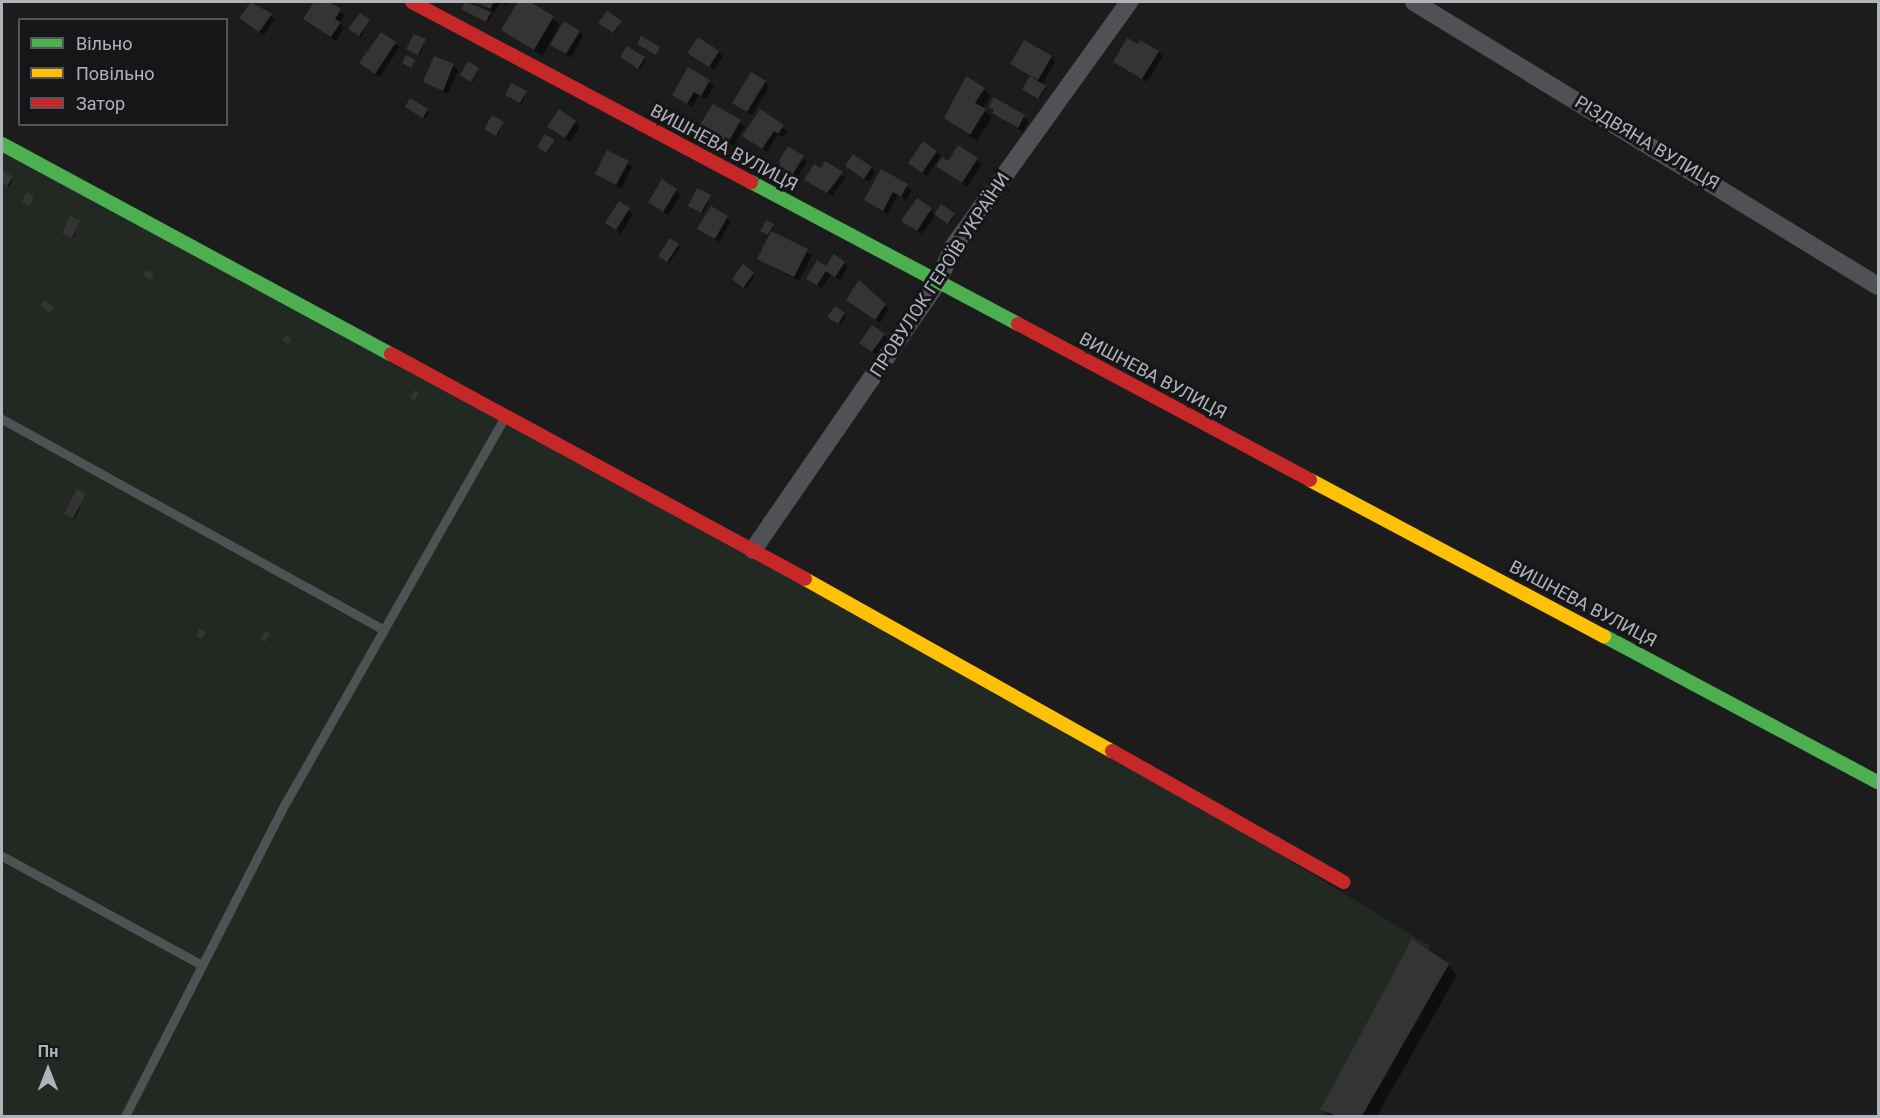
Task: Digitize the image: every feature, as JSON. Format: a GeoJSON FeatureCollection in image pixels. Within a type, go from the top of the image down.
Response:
{"type":"FeatureCollection","features":[{"type":"Feature","properties":{"kind":"street","name":"ВИШНЕВА ВУЛИЦЯ"},"geometry":{"type":"LineString","coordinates":[[412,2],[1878,782]]}},
{"type":"Feature","properties":{"kind":"street","name":"ПРОВУЛОК ГЕРОЇВ УКРАЇНИ"},"geometry":{"type":"LineString","coordinates":[[753,550],[938,282],[953,247],[1129,2]]}},
{"type":"Feature","properties":{"kind":"street","name":"РІЗДВЯНА ВУЛИЦЯ"},"geometry":{"type":"LineString","coordinates":[[1414,2],[1878,286]]}},
{"type":"Feature","properties":{"kind":"street"},"geometry":{"type":"LineString","coordinates":[[2,144],[753,550],[1344,882]]}},
{"type":"Feature","properties":{"kind":"lane"},"geometry":{"type":"LineString","coordinates":[[125,1116],[200,964],[505,416]]}},
{"type":"Feature","properties":{"kind":"lane"},"geometry":{"type":"LineString","coordinates":[[2,419],[384,630]]}},
{"type":"Feature","properties":{"kind":"lane"},"geometry":{"type":"LineString","coordinates":[[2,856],[200,964]]}},
{"type":"Feature","properties":{"kind":"shaded area"},"geometry":{"type":"Polygon","coordinates":[[[2,144],[1082,734],[1430,946],[1328,1116],[2,1116],[2,144]]]}},
{"type":"Feature","properties":{"kind":"building"},"geometry":{"type":"Polygon","coordinates":[[[251,2],[272,14],[259,32],[239,18],[251,2]]]}},
{"type":"Feature","properties":{"kind":"building"},"geometry":{"type":"Polygon","coordinates":[[[314,2],[329,2],[341,9],[335,19],[341,22],[331,37],[303,19],[314,2]]]}},
{"type":"Feature","properties":{"kind":"building"},"geometry":{"type":"Polygon","coordinates":[[[465,2],[491,12],[486,22],[461,9],[465,2]]]}},
{"type":"Feature","properties":{"kind":"building"},"geometry":{"type":"Polygon","coordinates":[[[476,2],[494,2],[490,9],[476,2]]]}},
{"type":"Feature","properties":{"kind":"building"},"geometry":{"type":"Polygon","coordinates":[[[518,2],[530,2],[554,16],[534,50],[501,30],[518,2]]]}},
{"type":"Feature","properties":{"kind":"building"},"geometry":{"type":"Polygon","coordinates":[[[607,11],[622,21],[613,33],[598,23],[607,11]]]}},
{"type":"Feature","properties":{"kind":"building"},"geometry":{"type":"Polygon","coordinates":[[[360,13],[370,20],[359,36],[348,29],[360,13]]]}},
{"type":"Feature","properties":{"kind":"building"},"geometry":{"type":"Polygon","coordinates":[[[564,21],[580,31],[566,54],[550,45],[564,21]]]}},
{"type":"Feature","properties":{"kind":"building"},"geometry":{"type":"Polygon","coordinates":[[[381,32],[396,42],[375,74],[359,63],[381,32]]]}},
{"type":"Feature","properties":{"kind":"building"},"geometry":{"type":"Polygon","coordinates":[[[414,34],[426,39],[418,55],[406,49],[414,34]]]}},
{"type":"Feature","properties":{"kind":"building"},"geometry":{"type":"Polygon","coordinates":[[[641,36],[660,47],[656,55],[637,44],[641,36]]]}},
{"type":"Feature","properties":{"kind":"building"},"geometry":{"type":"Polygon","coordinates":[[[698,37],[719,51],[709,67],[687,53],[698,37]]]}},
{"type":"Feature","properties":{"kind":"building"},"geometry":{"type":"Polygon","coordinates":[[[1127,38],[1138,44],[1140,40],[1159,51],[1142,79],[1113,62],[1127,38]]]}},
{"type":"Feature","properties":{"kind":"building"},"geometry":{"type":"Polygon","coordinates":[[[1024,40],[1052,56],[1038,80],[1010,64],[1024,40]]]}},
{"type":"Feature","properties":{"kind":"building"},"geometry":{"type":"Polygon","coordinates":[[[627,46],[645,57],[638,69],[620,57],[627,46]]]}},
{"type":"Feature","properties":{"kind":"building"},"geometry":{"type":"Polygon","coordinates":[[[406,55],[415,60],[411,68],[402,63],[406,55]]]}},
{"type":"Feature","properties":{"kind":"building"},"geometry":{"type":"Polygon","coordinates":[[[434,56],[454,64],[443,91],[423,82],[434,56]]]}},
{"type":"Feature","properties":{"kind":"building"},"geometry":{"type":"Polygon","coordinates":[[[468,61],[479,68],[471,82],[460,75],[468,61]]]}},
{"type":"Feature","properties":{"kind":"building"},"geometry":{"type":"Polygon","coordinates":[[[688,67],[710,80],[701,96],[694,92],[687,104],[672,95],[688,67]]]}},
{"type":"Feature","properties":{"kind":"building"},"geometry":{"type":"Polygon","coordinates":[[[751,72],[766,81],[747,112],[732,103],[751,72]]]}},
{"type":"Feature","properties":{"kind":"building"},"geometry":{"type":"Polygon","coordinates":[[[966,76],[985,88],[975,103],[986,109],[970,135],[944,118],[966,76]]]}},
{"type":"Feature","properties":{"kind":"building"},"geometry":{"type":"Polygon","coordinates":[[[1030,76],[1046,86],[1038,99],[1022,89],[1030,76]]]}},
{"type":"Feature","properties":{"kind":"building"},"geometry":{"type":"Polygon","coordinates":[[[511,83],[527,91],[520,103],[505,95],[511,83]]]}},
{"type":"Feature","properties":{"kind":"building"},"geometry":{"type":"Polygon","coordinates":[[[994,97],[1025,115],[1018,128],[992,113],[994,110],[988,107],[994,97]]]}},
{"type":"Feature","properties":{"kind":"building"},"geometry":{"type":"Polygon","coordinates":[[[410,98],[428,109],[423,118],[405,107],[410,98]]]}},
{"type":"Feature","properties":{"kind":"building"},"geometry":{"type":"Polygon","coordinates":[[[713,104],[741,120],[728,143],[699,126],[713,104]]]}},
{"type":"Feature","properties":{"kind":"building"},"geometry":{"type":"Polygon","coordinates":[[[559,109],[576,121],[565,138],[547,127],[559,109]]]}},
{"type":"Feature","properties":{"kind":"building"},"geometry":{"type":"Polygon","coordinates":[[[760,109],[784,125],[778,134],[774,131],[762,149],[742,136],[760,109]]]}},
{"type":"Feature","properties":{"kind":"building"},"geometry":{"type":"Polygon","coordinates":[[[492,115],[504,122],[496,136],[484,129],[492,115]]]}},
{"type":"Feature","properties":{"kind":"building"},"geometry":{"type":"Polygon","coordinates":[[[545,134],[555,140],[546,153],[537,147],[545,134]]]}},
{"type":"Feature","properties":{"kind":"building"},"geometry":{"type":"Polygon","coordinates":[[[923,141],[937,151],[922,173],[908,163],[923,141]]]}},
{"type":"Feature","properties":{"kind":"building"},"geometry":{"type":"Polygon","coordinates":[[[958,145],[978,158],[962,183],[936,166],[942,157],[948,161],[958,145]]]}},
{"type":"Feature","properties":{"kind":"building"},"geometry":{"type":"Polygon","coordinates":[[[788,146],[804,156],[790,179],[774,169],[788,146]]]}},
{"type":"Feature","properties":{"kind":"building"},"geometry":{"type":"Polygon","coordinates":[[[607,150],[629,161],[616,185],[595,174],[607,150]]]}},
{"type":"Feature","properties":{"kind":"building"},"geometry":{"type":"Polygon","coordinates":[[[853,154],[872,167],[864,179],[845,166],[853,154]]]}},
{"type":"Feature","properties":{"kind":"building"},"geometry":{"type":"Polygon","coordinates":[[[825,161],[843,172],[827,193],[804,180],[814,164],[821,168],[825,161]]]}},
{"type":"Feature","properties":{"kind":"building"},"geometry":{"type":"Polygon","coordinates":[[[881,169],[908,184],[901,197],[893,192],[883,211],[864,200],[881,169]]]}},
{"type":"Feature","properties":{"kind":"building"},"geometry":{"type":"Polygon","coordinates":[[[2,170],[13,177],[7,186],[2,183],[2,170]]]}},
{"type":"Feature","properties":{"kind":"building"},"geometry":{"type":"Polygon","coordinates":[[[662,179],[677,189],[663,212],[648,202],[662,179]]]}},
{"type":"Feature","properties":{"kind":"building"},"geometry":{"type":"Polygon","coordinates":[[[697,188],[711,195],[701,213],[688,206],[697,188]]]}},
{"type":"Feature","properties":{"kind":"building"},"geometry":{"type":"Polygon","coordinates":[[[27,192],[34,196],[29,206],[22,202],[27,192]]]}},
{"type":"Feature","properties":{"kind":"building"},"geometry":{"type":"Polygon","coordinates":[[[917,198],[932,208],[917,231],[901,221],[917,198]]]}},
{"type":"Feature","properties":{"kind":"building"},"geometry":{"type":"Polygon","coordinates":[[[619,201],[630,208],[616,230],[605,223],[619,201]]]}},
{"type":"Feature","properties":{"kind":"building"},"geometry":{"type":"Polygon","coordinates":[[[941,204],[955,213],[948,224],[934,214],[941,204]]]}},
{"type":"Feature","properties":{"kind":"building"},"geometry":{"type":"Polygon","coordinates":[[[711,206],[728,216],[715,239],[697,229],[711,206]]]}},
{"type":"Feature","properties":{"kind":"building"},"geometry":{"type":"Polygon","coordinates":[[[70,216],[80,221],[72,238],[62,233],[70,216]]]}},
{"type":"Feature","properties":{"kind":"building"},"geometry":{"type":"Polygon","coordinates":[[[766,220],[774,224],[768,235],[760,231],[766,220]]]}},
{"type":"Feature","properties":{"kind":"building"},"geometry":{"type":"Polygon","coordinates":[[[771,231],[808,249],[794,277],[757,259],[771,231]]]}},
{"type":"Feature","properties":{"kind":"building"},"geometry":{"type":"Polygon","coordinates":[[[670,238],[679,244],[667,262],[658,256],[670,238]]]}},
{"type":"Feature","properties":{"kind":"building"},"geometry":{"type":"Polygon","coordinates":[[[834,254],[845,262],[835,277],[826,271],[817,285],[806,279],[817,260],[826,266],[834,254]]]}},
{"type":"Feature","properties":{"kind":"building"},"geometry":{"type":"Polygon","coordinates":[[[743,264],[754,273],[743,288],[732,279],[743,264]]]}},
{"type":"Feature","properties":{"kind":"building"},"geometry":{"type":"Polygon","coordinates":[[[146,270],[154,274],[150,280],[143,275],[146,270]]]}},
{"type":"Feature","properties":{"kind":"building"},"geometry":{"type":"Polygon","coordinates":[[[859,280],[886,304],[875,320],[846,300],[859,280]]]}},
{"type":"Feature","properties":{"kind":"building"},"geometry":{"type":"Polygon","coordinates":[[[44,300],[54,307],[50,313],[40,306],[44,300]]]}},
{"type":"Feature","properties":{"kind":"building"},"geometry":{"type":"Polygon","coordinates":[[[835,306],[845,313],[838,324],[827,317],[835,306]]]}},
{"type":"Feature","properties":{"kind":"building"},"geometry":{"type":"Polygon","coordinates":[[[872,325],[885,334],[872,352],[859,343],[872,325]]]}},
{"type":"Feature","properties":{"kind":"building"},"geometry":{"type":"Polygon","coordinates":[[[286,335],[291,338],[288,344],[282,340],[286,335]]]}},
{"type":"Feature","properties":{"kind":"building"},"geometry":{"type":"Polygon","coordinates":[[[415,390],[419,393],[415,400],[410,398],[415,390]]]}},
{"type":"Feature","properties":{"kind":"building"},"geometry":{"type":"Polygon","coordinates":[[[77,489],[86,494],[73,518],[64,514],[77,489]]]}},
{"type":"Feature","properties":{"kind":"building"},"geometry":{"type":"Polygon","coordinates":[[[199,629],[206,632],[202,639],[196,636],[199,629]]]}},
{"type":"Feature","properties":{"kind":"building"},"geometry":{"type":"Polygon","coordinates":[[[265,631],[270,634],[265,642],[260,639],[265,631]]]}},
{"type":"Feature","properties":{"kind":"building"},"geometry":{"type":"Polygon","coordinates":[[[1412,939],[1449,964],[1362,1116],[1337,1116],[1320,1110],[1412,939]]]}},
{"type":"Feature","properties":{"kind":"traffic: fast"},"geometry":{"type":"LineString","coordinates":[[2,144],[391,354]]}},
{"type":"Feature","properties":{"kind":"traffic: fast"},"geometry":{"type":"LineString","coordinates":[[751,182],[1018,324]]}},
{"type":"Feature","properties":{"kind":"traffic: fast"},"geometry":{"type":"LineString","coordinates":[[1604,636],[1878,782]]}},
{"type":"Feature","properties":{"kind":"traffic: slow"},"geometry":{"type":"LineString","coordinates":[[1310,480],[1604,636]]}},
{"type":"Feature","properties":{"kind":"traffic: slow"},"geometry":{"type":"LineString","coordinates":[[805,579],[1112,751]]}},
{"type":"Feature","properties":{"kind":"traffic: jam"},"geometry":{"type":"LineString","coordinates":[[412,2],[751,182]]}},
{"type":"Feature","properties":{"kind":"traffic: jam"},"geometry":{"type":"LineString","coordinates":[[1018,324],[1310,480]]}},
{"type":"Feature","properties":{"kind":"traffic: jam"},"geometry":{"type":"LineString","coordinates":[[391,354],[805,579]]}},
{"type":"Feature","properties":{"kind":"traffic: jam"},"geometry":{"type":"LineString","coordinates":[[1112,751],[1344,882]]}}]}
